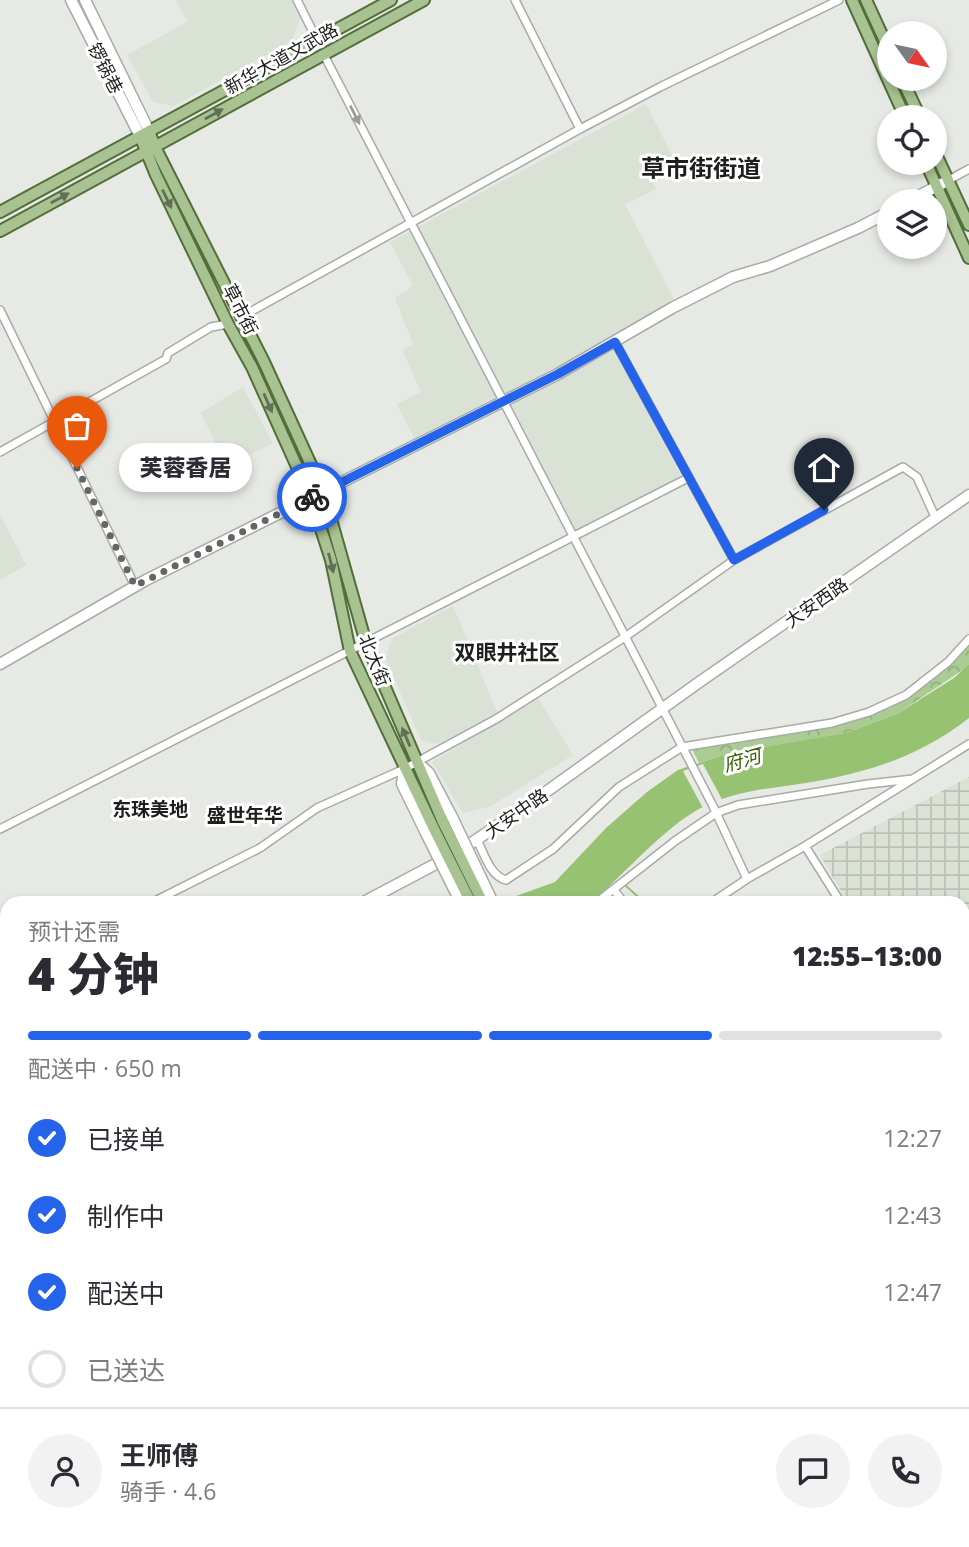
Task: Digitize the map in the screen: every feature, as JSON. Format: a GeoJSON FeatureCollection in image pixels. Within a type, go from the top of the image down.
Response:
{"type":"FeatureCollection","features":[{"type":"Feature","properties":{"kind":"main road","name":"新华大道文武路"},"geometry":{"type":"LineString","coordinates":[[0,212],[391,0]]}},
{"type":"Feature","properties":{"kind":"main road","name":"新华大道文武路"},"geometry":{"type":"LineString","coordinates":[[0,231],[424,0]]}},
{"type":"Feature","properties":{"kind":"main road"},"geometry":{"type":"LineString","coordinates":[[852,0],[900,105]]}},
{"type":"Feature","properties":{"kind":"main road"},"geometry":{"type":"LineString","coordinates":[[866,0],[877,24]]}},
{"type":"Feature","properties":{"kind":"main road","name":"草市街"},"geometry":{"type":"LineString","coordinates":[[145,134],[228,324],[252,367],[311,498]]}},
{"type":"Feature","properties":{"kind":"main road","name":"草市街"},"geometry":{"type":"LineString","coordinates":[[150,149],[241,317],[323,491]]}},
{"type":"Feature","properties":{"kind":"main road"},"geometry":{"type":"LineString","coordinates":[[932,175],[969,258]]}},
{"type":"Feature","properties":{"kind":"main road"},"geometry":{"type":"LineString","coordinates":[[946,175],[969,225]]}},
{"type":"Feature","properties":{"kind":"main road","name":"北大街"},"geometry":{"type":"LineString","coordinates":[[323,491],[366,643],[417,762],[438,824]]}},
{"type":"Feature","properties":{"kind":"main road","name":"北大街"},"geometry":{"type":"LineString","coordinates":[[311,498],[331,560],[350,651],[404,769],[438,824]]}},
{"type":"Feature","properties":{"kind":"main road"},"geometry":{"type":"LineString","coordinates":[[438,824],[468,896]]}},
{"type":"Feature","properties":{"kind":"main road"},"geometry":{"type":"LineString","coordinates":[[438,824],[479,896]]}},
{"type":"Feature","properties":{"kind":"street","name":"锣锅巷"},"geometry":{"type":"LineString","coordinates":[[71,0],[145,134]]}},
{"type":"Feature","properties":{"kind":"street","name":"锣锅巷"},"geometry":{"type":"LineString","coordinates":[[85,0],[145,134]]}},
{"type":"Feature","properties":{"kind":"street"},"geometry":{"type":"LineString","coordinates":[[297,0],[317,40]]}},
{"type":"Feature","properties":{"kind":"street"},"geometry":{"type":"LineString","coordinates":[[515,0],[580,129]]}},
{"type":"Feature","properties":{"kind":"street"},"geometry":{"type":"LineString","coordinates":[[241,317],[580,129],[839,0]]}},
{"type":"Feature","properties":{"kind":"street"},"geometry":{"type":"LineString","coordinates":[[324,55],[715,809],[747,878]]}},
{"type":"Feature","properties":{"kind":"street"},"geometry":{"type":"LineString","coordinates":[[931,189],[969,169]]}},
{"type":"Feature","properties":{"kind":"street"},"geometry":{"type":"LineString","coordinates":[[0,663],[135,586],[503,401],[733,277],[770,266],[877,218]]}},
{"type":"Feature","properties":{"kind":"street"},"geometry":{"type":"LineString","coordinates":[[0,310],[135,586]]}},
{"type":"Feature","properties":{"kind":"street"},"geometry":{"type":"LineString","coordinates":[[0,452],[166,359],[169,352],[211,327],[228,324]]}},
{"type":"Feature","properties":{"kind":"street"},"geometry":{"type":"LineString","coordinates":[[615,342],[734,560]]}},
{"type":"Feature","properties":{"kind":"street"},"geometry":{"type":"LineString","coordinates":[[165,896],[260,848],[317,808],[404,769],[495,719],[625,636],[734,560],[903,467],[917,477],[936,519]]}},
{"type":"Feature","properties":{"kind":"street"},"geometry":{"type":"LineString","coordinates":[[0,829],[688,478]]}},
{"type":"Feature","properties":{"kind":"street","name":"大安西路"},"geometry":{"type":"LineString","coordinates":[[662,709],[969,495]]}},
{"type":"Feature","properties":{"kind":"street"},"geometry":{"type":"LineString","coordinates":[[477,840],[494,873],[506,880],[553,849],[619,787],[682,747],[832,723],[869,712],[906,695],[948,662],[969,639]]}},
{"type":"Feature","properties":{"kind":"street","name":"大安中路"},"geometry":{"type":"LineString","coordinates":[[376,896],[477,840],[662,709]]}},
{"type":"Feature","properties":{"kind":"street"},"geometry":{"type":"LineString","coordinates":[[721,896],[969,744]]}},
{"type":"Feature","properties":{"kind":"street"},"geometry":{"type":"LineString","coordinates":[[605,896],[715,809],[913,779]]}},
{"type":"Feature","properties":{"kind":"street"},"geometry":{"type":"LineString","coordinates":[[438,824],[459,896]]}},
{"type":"Feature","properties":{"kind":"street"},"geometry":{"type":"LineString","coordinates":[[438,824],[489,896]]}},
{"type":"Feature","properties":{"kind":"street"},"geometry":{"type":"LineString","coordinates":[[805,846],[837,896]]}},
{"type":"Feature","properties":{"kind":"street"},"geometry":{"type":"LineString","coordinates":[[616,888],[620,896]]}},
{"type":"Feature","properties":{"kind":"shaded area"},"geometry":{"type":"Polygon","coordinates":[[[176,0],[291,0],[300,19],[292,41],[174,106],[153,102],[127,55],[187,22],[176,0]]]}},
{"type":"Feature","properties":{"kind":"shaded area"},"geometry":{"type":"Polygon","coordinates":[[[646,104],[679,169],[653,183],[656,189],[625,204],[674,300],[608,338],[681,476],[576,530],[503,393],[414,438],[397,404],[421,392],[403,351],[413,344],[395,298],[413,286],[390,242],[646,104]]]}},
{"type":"Feature","properties":{"kind":"shaded area"},"geometry":{"type":"Polygon","coordinates":[[[243,387],[273,443],[227,466],[201,413],[243,387]]]}},
{"type":"Feature","properties":{"kind":"shaded area"},"geometry":{"type":"Polygon","coordinates":[[[0,514],[26,565],[0,580],[0,514]]]}},
{"type":"Feature","properties":{"kind":"shaded area"},"geometry":{"type":"Polygon","coordinates":[[[453,606],[497,712],[438,744],[421,740],[385,658],[393,638],[453,606]]]}},
{"type":"Feature","properties":{"kind":"shaded area"},"geometry":{"type":"Polygon","coordinates":[[[538,698],[573,755],[489,807],[463,813],[432,762],[538,698]]]}},
{"type":"Feature","properties":{"kind":"shaded area"},"geometry":{"type":"Polygon","coordinates":[[[969,777],[969,896],[844,896],[820,855],[969,777]]]}},
{"type":"Feature","properties":{"kind":"green space"},"geometry":{"type":"Polygon","coordinates":[[[969,642],[969,664],[964,669],[897,714],[845,733],[733,752],[699,763],[692,749],[835,725],[900,700],[969,642]]]}},
{"type":"Feature","properties":{"kind":"water","name":"府河"},"geometry":{"type":"Polygon","coordinates":[[[969,664],[969,718],[918,750],[882,765],[844,776],[730,796],[714,802],[674,826],[599,896],[516,896],[555,882],[606,828],[647,792],[678,770],[733,752],[845,733],[897,714],[954,678],[969,664]]]}},
{"type":"Feature","properties":{"kind":"pier"},"geometry":{"type":"Polygon","coordinates":[[[703,764],[724,803],[704,810],[683,771],[703,764]]]}},
{"type":"Feature","properties":{"kind":"waterway"},"geometry":{"type":"LineString","coordinates":[[625,885],[637,896]]}},
{"type":"Feature","properties":{"kind":"way so far"},"geometry":{"type":"LineString","coordinates":[[77,468],[135,586],[312,497]]}},
{"type":"Feature","properties":{"kind":"place","name":"芙蓉香居"},"geometry":{"type":"Point","coordinates":[77,468]}},
{"type":"Feature","properties":{"kind":"district","name":"草市街街道"},"geometry":{"type":"Point","coordinates":[701,167]}},
{"type":"Feature","properties":{"kind":"district","name":"双眼井社区"},"geometry":{"type":"Point","coordinates":[507,652]}},
{"type":"Feature","properties":{"kind":"district","name":"东珠美地"},"geometry":{"type":"Point","coordinates":[150,809]}},
{"type":"Feature","properties":{"kind":"district","name":"盛世年华"},"geometry":{"type":"Point","coordinates":[245,815]}},
{"type":"Feature","properties":{"kind":"route"},"geometry":{"type":"LineString","coordinates":[[312,497],[558,374],[615,342],[734,560],[824,510]]}}]}
